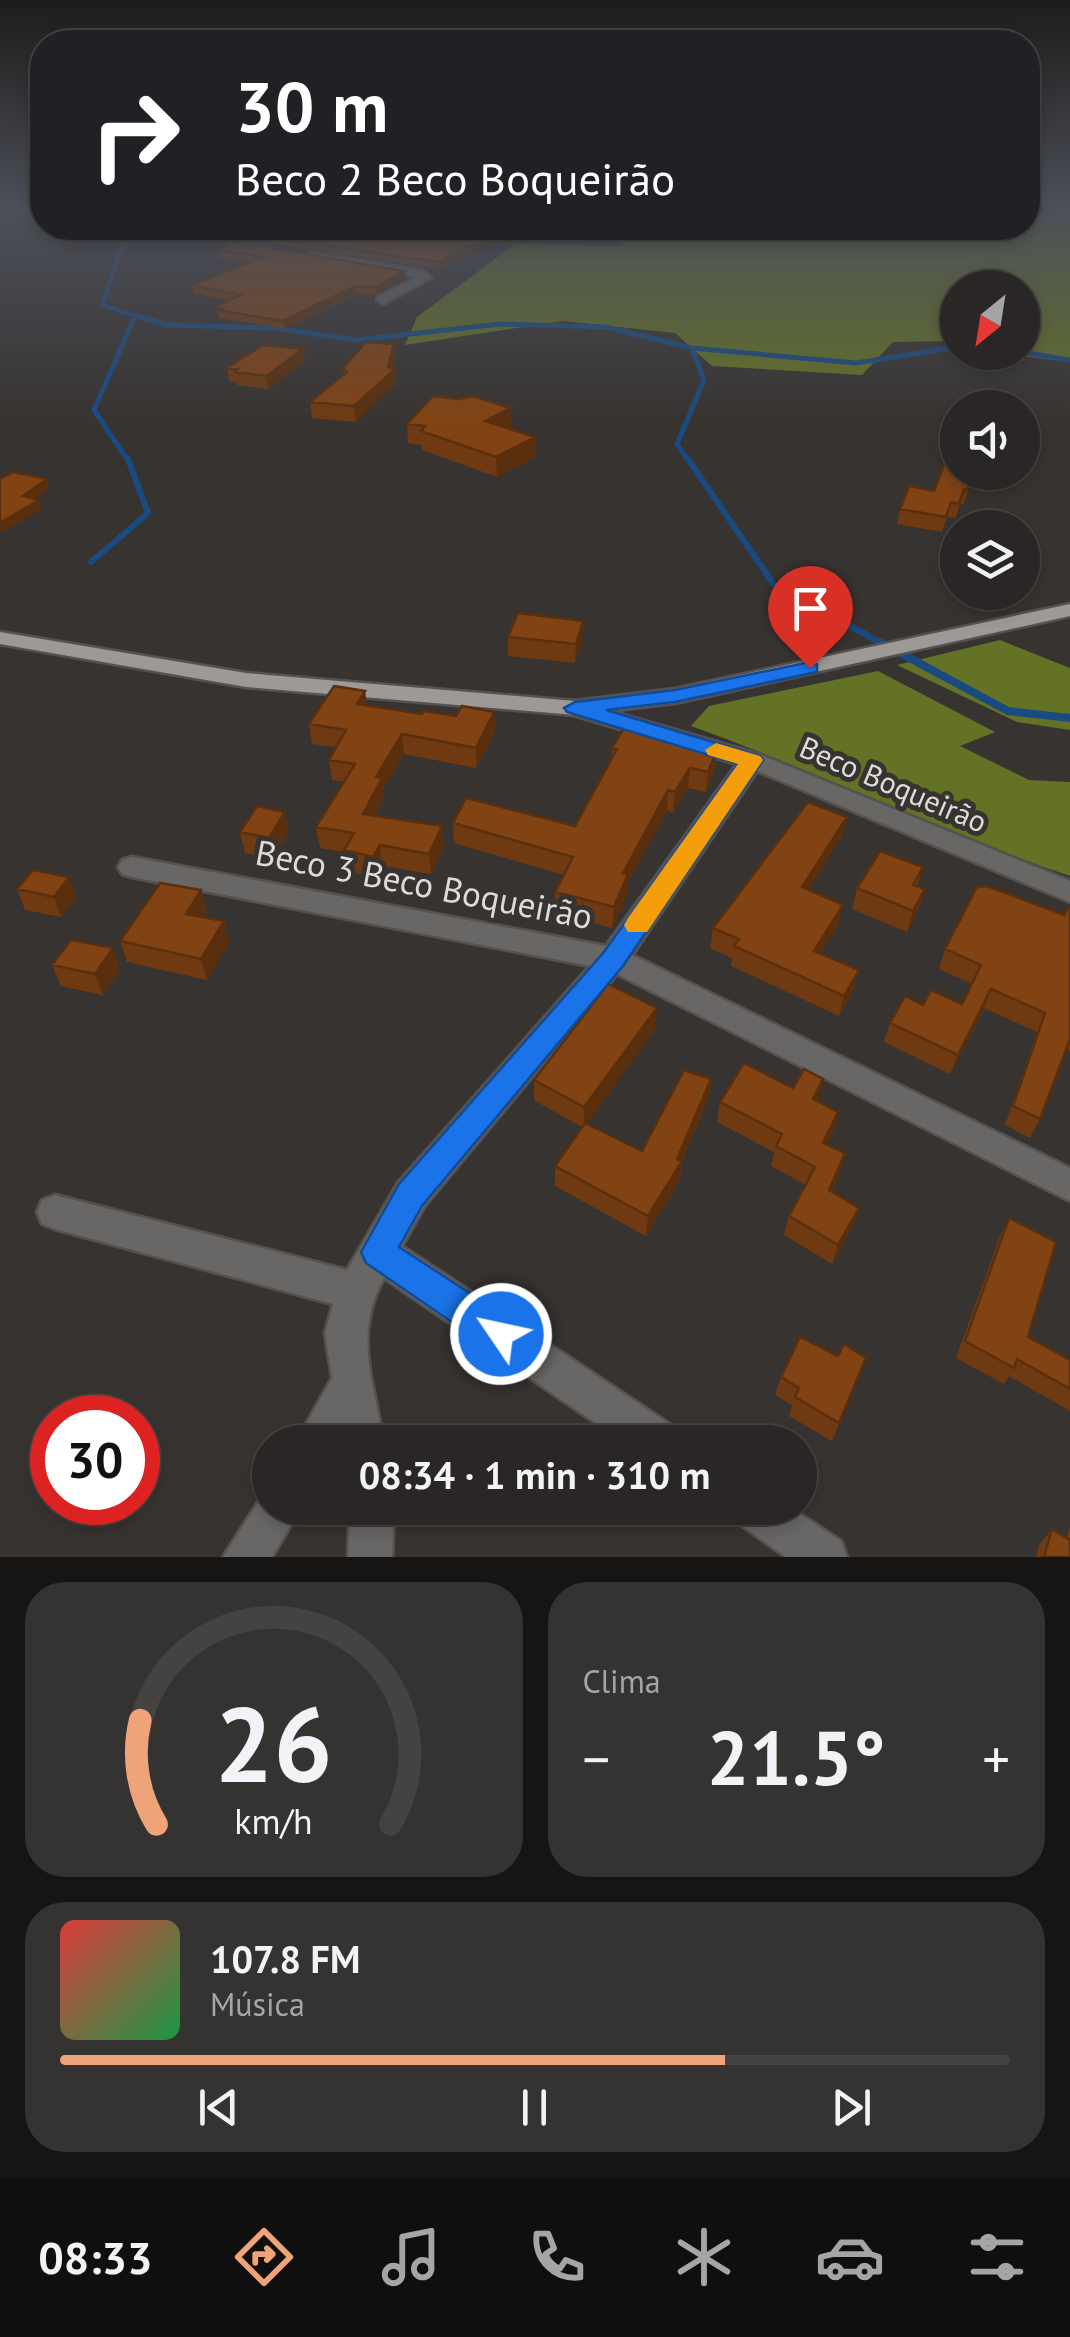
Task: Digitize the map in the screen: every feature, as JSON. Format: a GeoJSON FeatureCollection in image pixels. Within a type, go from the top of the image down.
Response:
{"type":"FeatureCollection","features":[{"type":"Feature","properties":{"kind":"main road"},"geometry":{"type":"LineString","coordinates":[[0,638],[246,680],[575,708],[675,696],[1070,610]]}},
{"type":"Feature","properties":{"kind":"street"},"geometry":{"type":"LineString","coordinates":[[383,300],[419,279]]}},
{"type":"Feature","properties":{"kind":"street","name":"Beco Boqueirão"},"geometry":{"type":"LineString","coordinates":[[575,708],[752,760],[1070,892]]}},
{"type":"Feature","properties":{"kind":"street"},"geometry":{"type":"LineString","coordinates":[[359,1425],[346,1333],[356,1291],[411,1195],[614,959],[752,760]]}},
{"type":"Feature","properties":{"kind":"street","name":"Beco 3 Beco Boqueirão"},"geometry":{"type":"LineString","coordinates":[[132,867],[614,959],[1070,1185]]}},
{"type":"Feature","properties":{"kind":"street"},"geometry":{"type":"LineString","coordinates":[[55,1212],[356,1291]]}},
{"type":"Feature","properties":{"kind":"street"},"geometry":{"type":"LineString","coordinates":[[378,1252],[633,1425]]}},
{"type":"Feature","properties":{"kind":"street"},"geometry":{"type":"LineString","coordinates":[[327,1425],[352,1380]]}},
{"type":"Feature","properties":{"kind":"street"},"geometry":{"type":"LineString","coordinates":[[245,1557],[267,1525]]}},
{"type":"Feature","properties":{"kind":"street"},"geometry":{"type":"LineString","coordinates":[[370,1557],[371,1525]]}},
{"type":"Feature","properties":{"kind":"street"},"geometry":{"type":"LineString","coordinates":[[778,1525],[826,1557]]}},
{"type":"Feature","properties":{"kind":"green space"},"geometry":{"type":"Polygon","coordinates":[[[468,279],[940,279],[940,341],[893,342],[862,375],[712,366],[675,333],[563,321],[405,345],[417,317],[468,279]]]}},
{"type":"Feature","properties":{"kind":"green space"},"geometry":{"type":"Polygon","coordinates":[[[1040,279],[1070,279],[1070,362],[1040,358],[1040,279]]]}},
{"type":"Feature","properties":{"kind":"green space"},"geometry":{"type":"Polygon","coordinates":[[[1000,640],[1070,668],[1070,730],[1017,722],[897,665],[1000,640]]]}},
{"type":"Feature","properties":{"kind":"green space"},"geometry":{"type":"Polygon","coordinates":[[[878,671],[995,732],[960,746],[1029,780],[1070,782],[1070,876],[691,726],[709,706],[878,671]]]}},
{"type":"Feature","properties":{"kind":"building"},"geometry":{"type":"Polygon","coordinates":[[[208,279],[391,279],[375,287],[356,286],[283,321],[218,310],[222,308],[216,307],[240,295],[192,285],[208,279]]]}},
{"type":"Feature","properties":{"kind":"building"},"geometry":{"type":"Polygon","coordinates":[[[366,342],[394,344],[388,367],[395,369],[354,406],[310,402],[347,372],[343,368],[366,342]]]}},
{"type":"Feature","properties":{"kind":"building"},"geometry":{"type":"Polygon","coordinates":[[[263,345],[303,349],[266,376],[227,368],[263,345]]]}},
{"type":"Feature","properties":{"kind":"building"},"geometry":{"type":"Polygon","coordinates":[[[433,396],[473,396],[510,408],[485,421],[535,437],[496,457],[421,431],[425,426],[407,424],[433,396]]]}},
{"type":"Feature","properties":{"kind":"building"},"geometry":{"type":"Polygon","coordinates":[[[13,472],[47,479],[23,496],[39,500],[0,523],[0,479],[13,472]]]}},
{"type":"Feature","properties":{"kind":"building"},"geometry":{"type":"Polygon","coordinates":[[[940,476],[940,490],[964,490],[959,504],[951,502],[948,510],[940,510],[940,516],[900,509],[909,486],[934,491],[940,476]]]}},
{"type":"Feature","properties":{"kind":"building"},"geometry":{"type":"Polygon","coordinates":[[[518,613],[583,621],[576,644],[508,637],[518,613]]]}},
{"type":"Feature","properties":{"kind":"building"},"geometry":{"type":"Polygon","coordinates":[[[334,686],[365,691],[357,704],[456,716],[462,706],[494,712],[476,748],[402,734],[376,777],[382,778],[363,814],[442,826],[429,854],[380,845],[373,857],[344,850],[354,833],[316,827],[355,764],[329,760],[346,730],[309,724],[334,686]]]}},
{"type":"Feature","properties":{"kind":"building"},"geometry":{"type":"Polygon","coordinates":[[[625,726],[717,750],[708,772],[690,768],[675,792],[668,790],[623,873],[628,874],[614,907],[555,892],[573,857],[453,823],[466,798],[575,826],[617,749],[612,748],[625,726]]]}},
{"type":"Feature","properties":{"kind":"building"},"geometry":{"type":"Polygon","coordinates":[[[808,802],[847,817],[802,887],[843,905],[814,951],[859,970],[844,996],[734,946],[739,939],[713,928],[808,802]]]}},
{"type":"Feature","properties":{"kind":"building"},"geometry":{"type":"Polygon","coordinates":[[[257,806],[285,812],[269,838],[240,832],[257,806]]]}},
{"type":"Feature","properties":{"kind":"building"},"geometry":{"type":"Polygon","coordinates":[[[880,851],[923,867],[913,885],[925,889],[913,911],[857,888],[880,851]]]}},
{"type":"Feature","properties":{"kind":"building"},"geometry":{"type":"Polygon","coordinates":[[[33,870],[69,877],[54,897],[17,889],[33,870]]]}},
{"type":"Feature","properties":{"kind":"building"},"geometry":{"type":"Polygon","coordinates":[[[160,883],[201,890],[186,914],[224,921],[201,959],[120,941],[160,883]]]}},
{"type":"Feature","properties":{"kind":"building"},"geometry":{"type":"Polygon","coordinates":[[[987,886],[1064,915],[1070,909],[1070,1039],[1040,1119],[1013,1106],[1045,1013],[991,989],[958,1055],[890,1023],[905,996],[923,1005],[931,990],[962,1004],[981,965],[945,949],[977,887],[987,886]]]}},
{"type":"Feature","properties":{"kind":"building"},"geometry":{"type":"Polygon","coordinates":[[[71,940],[113,948],[95,974],[52,965],[71,940]]]}},
{"type":"Feature","properties":{"kind":"building"},"geometry":{"type":"Polygon","coordinates":[[[608,984],[657,1008],[584,1107],[534,1080],[608,984]]]}},
{"type":"Feature","properties":{"kind":"building"},"geometry":{"type":"Polygon","coordinates":[[[744,1063],[793,1088],[804,1069],[823,1079],[813,1099],[838,1112],[823,1143],[845,1153],[829,1190],[859,1208],[838,1245],[789,1216],[815,1167],[776,1146],[782,1134],[720,1102],[744,1063]]]}},
{"type":"Feature","properties":{"kind":"building"},"geometry":{"type":"Polygon","coordinates":[[[684,1070],[711,1079],[677,1159],[682,1161],[648,1216],[555,1166],[585,1123],[642,1151],[684,1070]]]}},
{"type":"Feature","properties":{"kind":"building"},"geometry":{"type":"Polygon","coordinates":[[[1009,1218],[1056,1242],[1028,1337],[1070,1360],[1070,1389],[1017,1359],[1014,1368],[965,1341],[1009,1218]]]}},
{"type":"Feature","properties":{"kind":"building"},"geometry":{"type":"Polygon","coordinates":[[[800,1337],[838,1356],[844,1344],[866,1358],[839,1423],[795,1397],[799,1388],[781,1377],[800,1337]]]}},
{"type":"Feature","properties":{"kind":"building"},"geometry":{"type":"Polygon","coordinates":[[[1052,1529],[1070,1540],[1070,1557],[1044,1557],[1052,1529]]]}},
{"type":"Feature","properties":{"kind":"waterway"},"geometry":{"type":"LineString","coordinates":[[111,279],[102,305],[146,319]]}},
{"type":"Feature","properties":{"kind":"waterway"},"geometry":{"type":"LineString","coordinates":[[129,462],[94,410],[135,316]]}},
{"type":"Feature","properties":{"kind":"waterway"},"geometry":{"type":"LineString","coordinates":[[138,316],[166,325],[273,328],[356,340],[500,324],[606,327],[692,348]]}},
{"type":"Feature","properties":{"kind":"waterway"},"geometry":{"type":"LineString","coordinates":[[689,462],[677,444],[704,380],[692,348]]}},
{"type":"Feature","properties":{"kind":"waterway"},"geometry":{"type":"LineString","coordinates":[[692,348],[856,363],[940,350]]}},
{"type":"Feature","properties":{"kind":"waterway"},"geometry":{"type":"LineString","coordinates":[[1040,355],[1070,360]]}},
{"type":"Feature","properties":{"kind":"waterway"},"geometry":{"type":"LineString","coordinates":[[91,562],[148,513],[128,459]]}},
{"type":"Feature","properties":{"kind":"waterway"},"geometry":{"type":"LineString","coordinates":[[688,459],[774,585],[885,645]]}},
{"type":"Feature","properties":{"kind":"waterway"},"geometry":{"type":"LineString","coordinates":[[880,642],[1008,711],[1070,718]]}},
{"type":"Feature","properties":{"kind":"slow traffic"},"geometry":{"type":"LineString","coordinates":[[637,925],[752,760],[716,750]]}},
{"type":"Feature","properties":{"kind":"route"},"geometry":{"type":"LineString","coordinates":[[501,1334],[378,1252],[411,1195],[614,959],[752,760],[575,708],[675,696],[810,668]]}}]}
